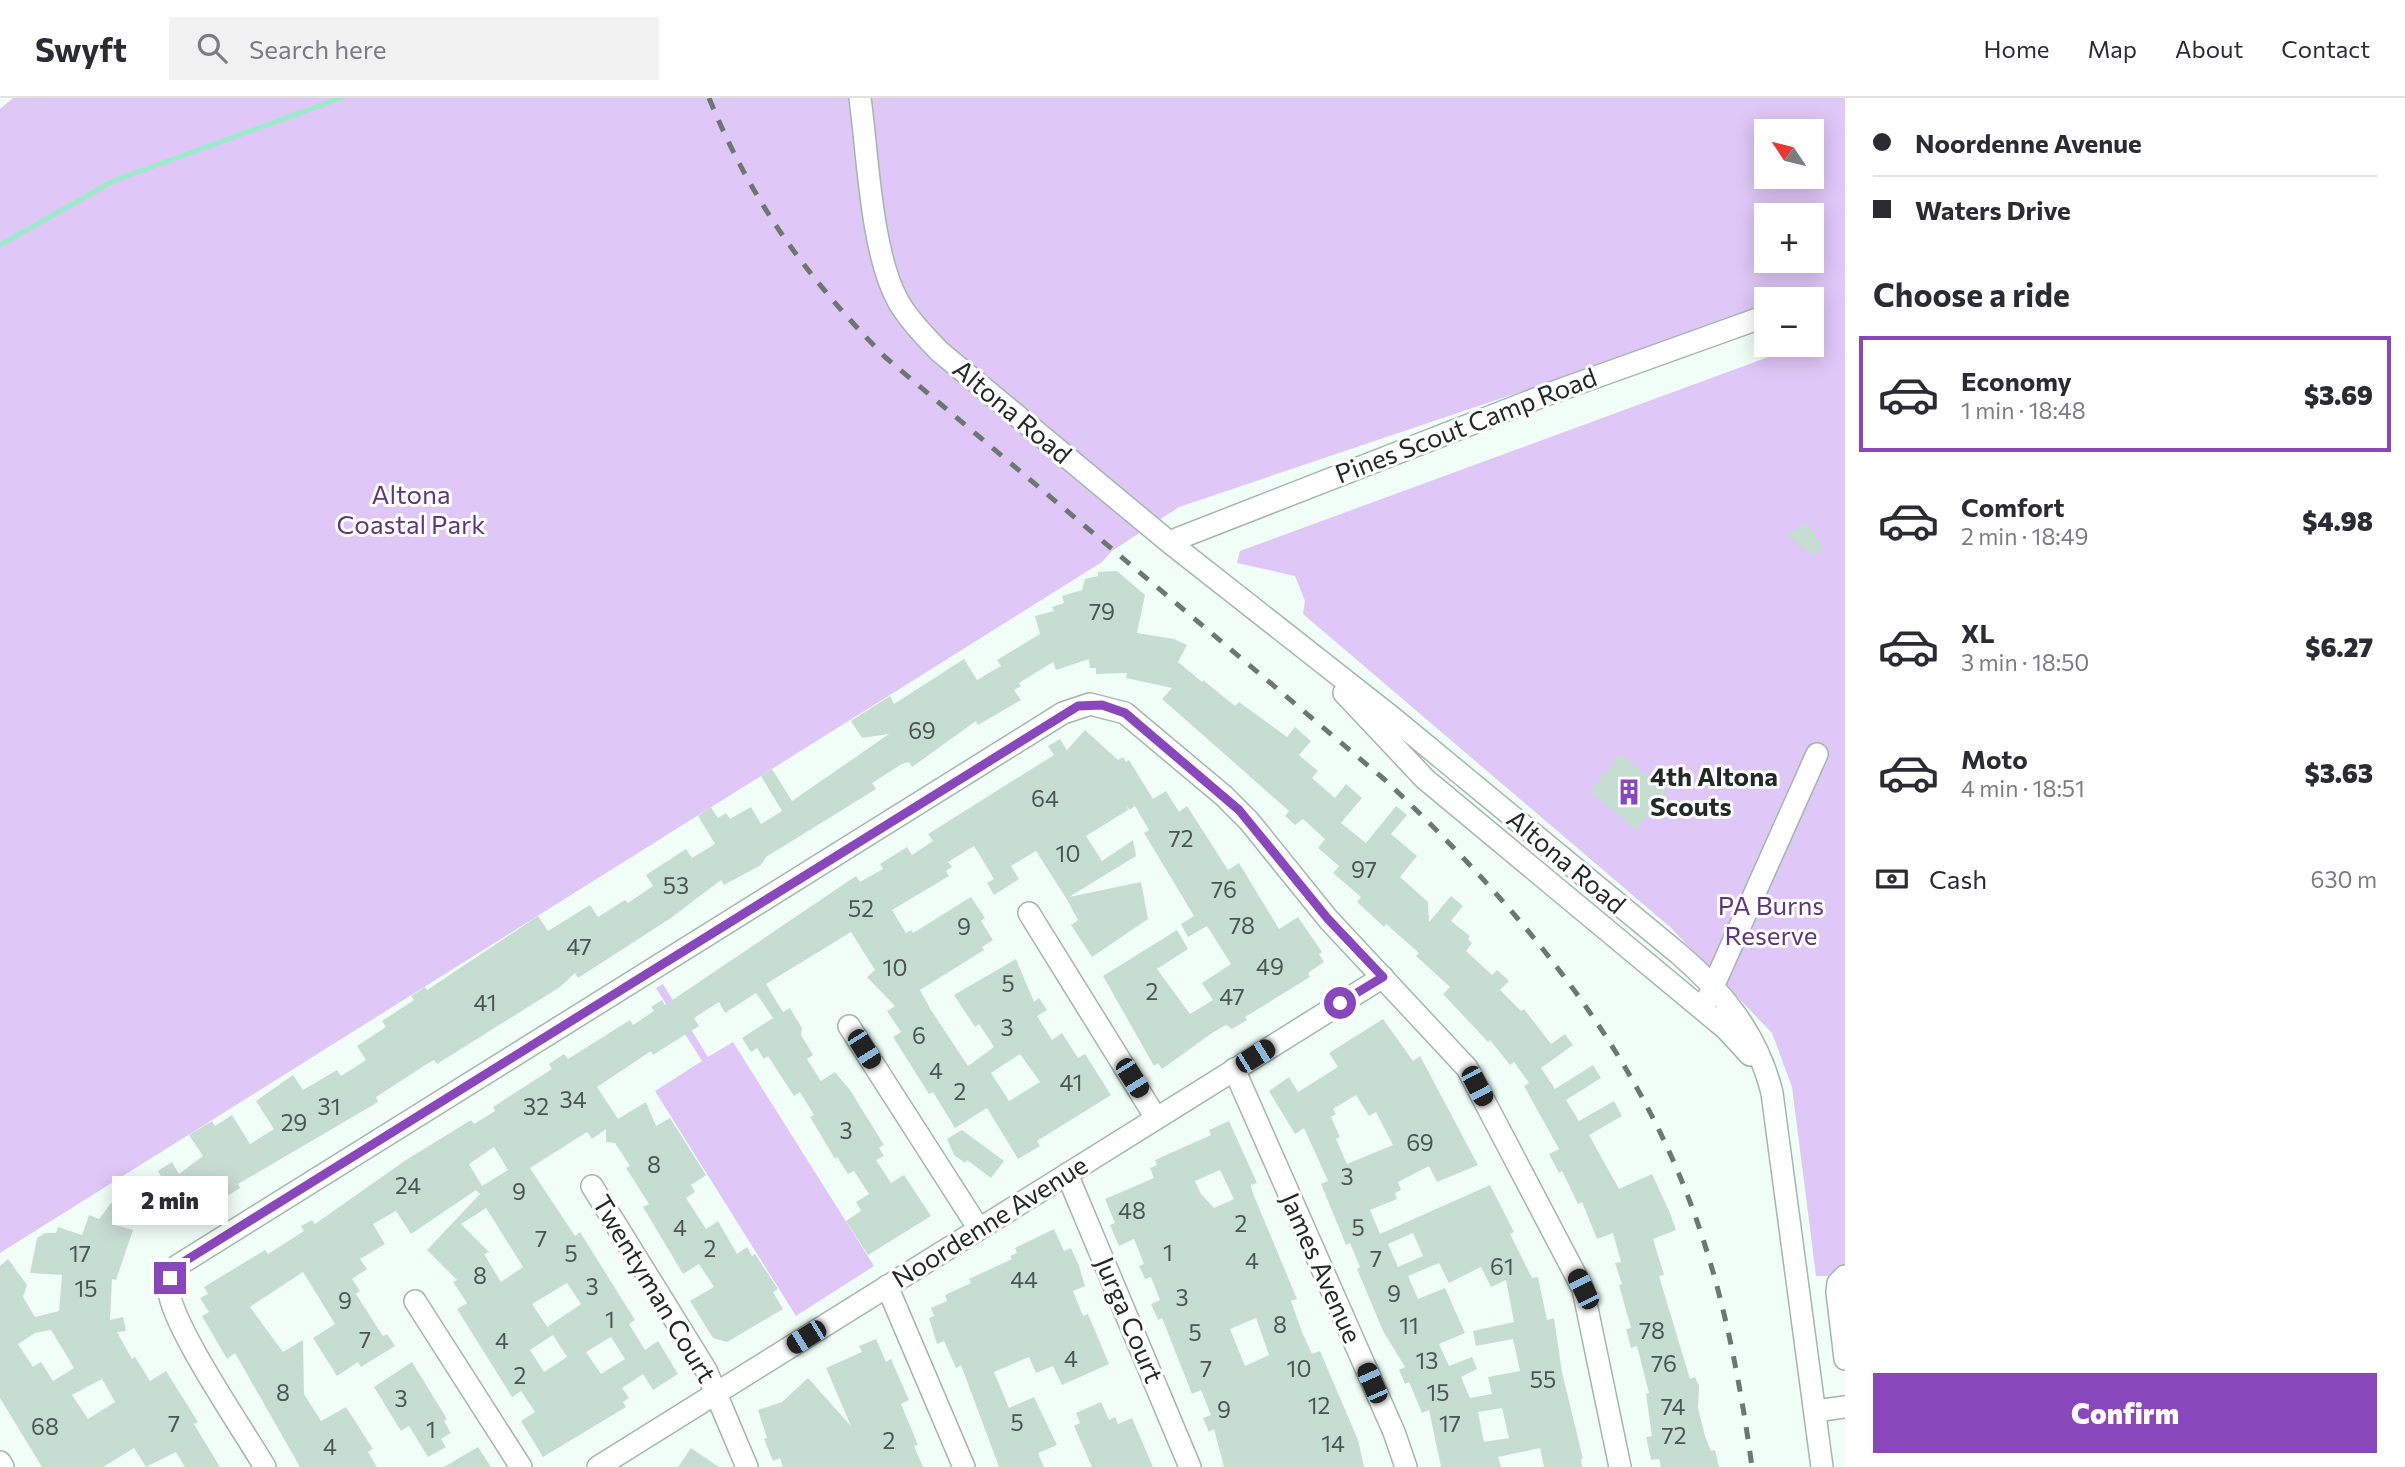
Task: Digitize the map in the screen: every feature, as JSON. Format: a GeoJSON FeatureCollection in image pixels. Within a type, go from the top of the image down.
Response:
{"type":"FeatureCollection","features":[{"type":"Feature","properties":{"kind":"street","name":"Altona Road"},"geometry":{"type":"LineString","coordinates":[[860,98],[882,262],[890,284],[910,319],[939,351],[1169,542],[1296,645],[1393,718],[1679,954],[1714,988],[1749,1032],[1761,1055],[1776,1122],[1822,1467]]}},
{"type":"Feature","properties":{"kind":"street","name":"Pines Scout Camp Road"},"geometry":{"type":"LineString","coordinates":[[1169,542],[1530,401],[1754,320]]}},
{"type":"Feature","properties":{"kind":"street","name":"Altona Road"},"geometry":{"type":"LineString","coordinates":[[1296,645],[1424,779],[1735,1037],[1754,1061],[1776,1122]]}},
{"type":"Feature","properties":{"kind":"street"},"geometry":{"type":"LineString","coordinates":[[256,1464],[178,1319],[169,1290],[170,1278],[177,1266],[1078,706],[1102,705],[1125,713],[1224,796],[1249,821],[1328,919],[1466,1068],[1574,1271],[1587,1301],[1620,1467]]}},
{"type":"Feature","properties":{"kind":"street"},"geometry":{"type":"LineString","coordinates":[[1702,1009],[1714,988],[1817,754]]}},
{"type":"Feature","properties":{"kind":"street"},"geometry":{"type":"LineString","coordinates":[[1030,913],[1156,1118]]}},
{"type":"Feature","properties":{"kind":"street","name":"Noordenne Avenue"},"geometry":{"type":"LineString","coordinates":[[598,1467],[1383,977]]}},
{"type":"Feature","properties":{"kind":"street"},"geometry":{"type":"LineString","coordinates":[[849,1026],[979,1229]]}},
{"type":"Feature","properties":{"kind":"street","name":"James Avenue"},"geometry":{"type":"LineString","coordinates":[[1234,1069],[1394,1432],[1406,1467]]}},
{"type":"Feature","properties":{"kind":"street","name":"Jurga Court"},"geometry":{"type":"LineString","coordinates":[[1067,1174],[1190,1467]]}},
{"type":"Feature","properties":{"kind":"street","name":"Twentyman Court"},"geometry":{"type":"LineString","coordinates":[[592,1186],[706,1370],[747,1467]]}},
{"type":"Feature","properties":{"kind":"street"},"geometry":{"type":"LineString","coordinates":[[1845,1276],[1838,1283],[1837,1292],[1845,1359]]}},
{"type":"Feature","properties":{"kind":"street"},"geometry":{"type":"LineString","coordinates":[[887,1286],[964,1467]]}},
{"type":"Feature","properties":{"kind":"street"},"geometry":{"type":"LineString","coordinates":[[415,1301],[521,1467]]}},
{"type":"Feature","properties":{"kind":"street"},"geometry":{"type":"LineString","coordinates":[[1816,1411],[1845,1407]]}},
{"type":"Feature","properties":{"kind":"street"},"geometry":{"type":"LineString","coordinates":[[0,1462],[3,1467]]}},
{"type":"Feature","properties":{"kind":"green space","name":"Altona Coastal Park"},"geometry":{"type":"Polygon","coordinates":[[[13,98],[1845,98],[1845,1267],[1834,1276],[1816,1276],[1792,1087],[1772,1033],[1671,928],[1303,614],[1305,601],[1295,576],[1237,563],[1240,551],[1768,357],[1824,357],[1824,287],[1754,287],[1754,313],[1179,507],[1112,551],[1102,562],[0,1253],[0,109],[13,98]]]}},
{"type":"Feature","properties":{"kind":"green space"},"geometry":{"type":"Polygon","coordinates":[[[663,984],[708,1057],[733,1042],[874,1266],[796,1316],[655,1091],[702,1061],[656,988],[663,984]]]}},
{"type":"Feature","properties":{"kind":"building"},"geometry":{"type":"Polygon","coordinates":[[[1806,523],[1824,548],[1812,556],[1788,535],[1806,523]]]}},
{"type":"Feature","properties":{"kind":"building"},"geometry":{"type":"Polygon","coordinates":[[[1117,571],[1145,595],[1137,633],[1174,639],[1187,645],[1178,662],[1235,706],[1239,702],[1287,737],[1295,727],[1311,741],[1299,755],[1318,771],[1312,778],[1335,798],[1346,784],[1362,798],[1341,823],[1366,843],[1396,806],[1407,815],[1391,834],[1417,856],[1400,877],[1428,902],[1429,922],[1451,896],[1463,906],[1451,921],[1470,936],[1468,939],[1472,943],[1466,951],[1492,975],[1497,970],[1509,981],[1500,990],[1521,1011],[1524,1009],[1551,1044],[1565,1034],[1573,1045],[1541,1068],[1555,1089],[1593,1065],[1601,1078],[1566,1100],[1579,1121],[1614,1101],[1622,1116],[1589,1135],[1619,1189],[1652,1174],[1670,1213],[1676,1230],[1653,1239],[1664,1275],[1659,1276],[1690,1379],[1695,1377],[1699,1386],[1698,1408],[1705,1436],[1711,1451],[1715,1450],[1719,1467],[1661,1467],[1659,1459],[1651,1460],[1646,1437],[1652,1436],[1646,1394],[1649,1393],[1637,1346],[1631,1348],[1626,1329],[1631,1328],[1619,1285],[1622,1284],[1615,1263],[1621,1262],[1613,1233],[1597,1239],[1582,1202],[1578,1204],[1562,1171],[1559,1173],[1549,1154],[1559,1149],[1524,1086],[1529,1083],[1514,1062],[1510,1065],[1490,1040],[1488,1042],[1443,994],[1450,987],[1416,956],[1419,953],[1386,924],[1384,927],[1357,902],[1361,897],[1333,873],[1339,866],[1318,848],[1325,839],[1303,819],[1295,825],[1285,816],[1289,811],[1162,699],[1172,688],[1126,678],[1127,673],[1096,674],[1096,668],[1090,668],[1089,659],[1056,670],[1053,662],[1019,683],[1021,686],[1014,690],[1021,700],[978,725],[976,721],[912,767],[909,762],[902,764],[872,783],[876,789],[766,857],[761,865],[724,885],[721,880],[671,918],[578,978],[575,973],[560,987],[437,1064],[434,1060],[427,1064],[376,1097],[378,1102],[238,1184],[240,1188],[206,1209],[196,1196],[175,1210],[170,1202],[150,1211],[140,1194],[163,1180],[158,1171],[172,1162],[179,1174],[203,1156],[189,1135],[212,1121],[215,1126],[232,1115],[250,1144],[274,1129],[256,1101],[293,1075],[303,1090],[337,1070],[341,1076],[366,1060],[357,1046],[386,1027],[382,1021],[414,1000],[411,996],[425,987],[427,990],[538,916],[548,931],[590,905],[598,917],[625,900],[628,903],[653,886],[646,875],[686,849],[692,858],[715,844],[698,816],[711,807],[718,818],[726,813],[730,819],[751,807],[761,824],[782,811],[761,776],[772,769],[792,801],[889,734],[862,738],[851,721],[890,696],[894,704],[964,659],[977,680],[1001,666],[997,660],[1040,634],[1035,616],[1054,611],[1052,607],[1064,603],[1062,596],[1082,590],[1085,579],[1098,576],[1098,572],[1117,571]]]}},
{"type":"Feature","properties":{"kind":"building"},"geometry":{"type":"Polygon","coordinates":[[[1085,730],[1118,760],[1123,757],[1126,762],[1129,760],[1153,799],[1166,791],[1179,812],[1187,806],[1228,870],[1239,863],[1279,929],[1298,917],[1322,952],[1319,954],[1324,962],[1308,973],[1310,977],[1245,1017],[1247,1020],[1232,1029],[1226,1025],[1212,1033],[1162,1069],[1158,1063],[1154,1066],[1103,976],[1177,930],[1188,949],[1157,969],[1190,1014],[1213,1000],[1202,983],[1231,964],[1207,926],[1188,937],[1181,924],[1194,916],[1144,833],[1149,830],[1135,806],[1129,810],[1127,806],[1128,810],[1086,836],[1102,861],[1133,840],[1136,856],[1069,897],[1141,882],[1148,919],[1092,957],[1071,925],[1078,920],[1036,851],[1011,866],[1019,879],[994,895],[987,883],[994,879],[974,846],[948,862],[952,867],[946,871],[949,876],[892,910],[906,933],[911,930],[913,933],[971,897],[985,918],[981,921],[993,940],[982,947],[984,950],[920,990],[931,1010],[968,1066],[994,1047],[979,1024],[975,1027],[954,995],[1016,959],[1034,1002],[1039,998],[1047,1010],[1037,1016],[1052,1040],[1062,1033],[1078,1058],[1085,1054],[1111,1095],[1037,1141],[1040,1146],[1018,1159],[987,1108],[955,1128],[933,1092],[929,1094],[893,1037],[901,1032],[887,1011],[895,1006],[867,977],[875,970],[851,932],[766,984],[783,1012],[790,1008],[802,1028],[801,1035],[813,1055],[807,1059],[821,1081],[835,1072],[850,1090],[884,1145],[879,1148],[884,1156],[876,1160],[891,1183],[904,1175],[931,1216],[868,1255],[846,1221],[861,1211],[856,1202],[869,1194],[854,1171],[848,1174],[837,1157],[835,1159],[810,1117],[814,1115],[800,1092],[794,1096],[768,1056],[764,1059],[757,1048],[751,1052],[742,1038],[773,1018],[756,993],[725,1013],[719,1002],[694,1018],[699,1026],[653,1055],[651,1051],[597,1087],[618,1119],[646,1102],[656,1126],[670,1118],[706,1175],[691,1185],[695,1192],[686,1198],[706,1229],[718,1221],[737,1254],[747,1247],[752,1256],[755,1254],[778,1289],[773,1292],[783,1309],[727,1342],[713,1338],[690,1301],[714,1287],[699,1264],[683,1274],[643,1207],[649,1204],[626,1168],[630,1166],[615,1143],[606,1142],[606,1129],[592,1139],[587,1132],[530,1168],[575,1236],[580,1232],[635,1320],[629,1324],[645,1350],[658,1341],[678,1374],[653,1390],[643,1374],[622,1388],[629,1398],[623,1402],[626,1407],[543,1457],[521,1421],[535,1412],[521,1391],[512,1397],[457,1309],[467,1303],[453,1282],[457,1280],[427,1250],[480,1194],[476,1190],[411,1234],[396,1211],[373,1224],[385,1244],[360,1259],[367,1269],[352,1279],[360,1291],[356,1294],[383,1336],[387,1334],[395,1346],[361,1367],[358,1362],[337,1376],[313,1338],[335,1324],[303,1272],[250,1307],[283,1352],[303,1340],[304,1394],[321,1421],[346,1407],[373,1449],[368,1452],[377,1467],[300,1467],[235,1353],[227,1359],[202,1316],[209,1312],[200,1298],[208,1294],[204,1287],[265,1250],[268,1254],[304,1231],[301,1226],[312,1220],[315,1224],[406,1160],[471,1120],[474,1124],[495,1111],[493,1107],[552,1069],[549,1064],[564,1054],[568,1059],[630,1020],[633,1025],[654,1011],[651,1007],[662,1000],[665,1005],[856,876],[860,882],[883,869],[880,864],[907,847],[912,855],[933,841],[928,834],[1054,755],[1048,746],[1060,739],[1067,750],[1085,730]],[[1020,1054],[991,1073],[1009,1101],[1040,1082],[1020,1054]],[[494,1147],[469,1164],[482,1186],[508,1170],[494,1147]],[[486,1208],[461,1224],[489,1252],[484,1254],[501,1282],[523,1267],[486,1208]],[[567,1283],[532,1304],[547,1327],[581,1304],[567,1283]],[[553,1335],[530,1350],[544,1372],[567,1357],[553,1335]],[[611,1337],[586,1352],[601,1374],[625,1359],[611,1337]]]}},
{"type":"Feature","properties":{"kind":"building","name":"4th Altona Scouts"},"geometry":{"type":"Polygon","coordinates":[[[1621,754],[1667,793],[1636,830],[1590,791],[1621,754]]]}},
{"type":"Feature","properties":{"kind":"building"},"geometry":{"type":"Polygon","coordinates":[[[1383,1019],[1413,1061],[1420,1056],[1478,1165],[1437,1182],[1429,1166],[1398,1182],[1401,1190],[1395,1193],[1397,1199],[1370,1210],[1380,1234],[1490,1185],[1514,1232],[1510,1234],[1532,1278],[1538,1277],[1547,1320],[1554,1318],[1562,1372],[1583,1459],[1582,1467],[1544,1467],[1540,1448],[1498,1457],[1501,1467],[1441,1467],[1429,1410],[1422,1413],[1409,1382],[1405,1384],[1399,1370],[1405,1367],[1383,1331],[1357,1269],[1360,1267],[1350,1243],[1346,1245],[1321,1184],[1328,1181],[1304,1128],[1295,1134],[1269,1091],[1289,1077],[1298,1092],[1338,1067],[1329,1053],[1383,1019]],[[1356,1095],[1333,1109],[1336,1114],[1331,1117],[1340,1137],[1336,1139],[1347,1164],[1393,1145],[1376,1112],[1369,1116],[1356,1095]],[[1413,1233],[1388,1244],[1398,1267],[1423,1256],[1413,1233]],[[1439,1263],[1408,1276],[1418,1299],[1445,1288],[1465,1333],[1439,1344],[1449,1366],[1472,1357],[1477,1369],[1461,1377],[1470,1398],[1492,1394],[1488,1377],[1520,1371],[1513,1339],[1476,1346],[1473,1331],[1514,1322],[1506,1280],[1491,1287],[1481,1267],[1449,1283],[1439,1263]],[[1502,1408],[1478,1412],[1484,1442],[1509,1438],[1502,1408]]]}},
{"type":"Feature","properties":{"kind":"building"},"geometry":{"type":"Polygon","coordinates":[[[1229,1121],[1257,1183],[1251,1185],[1252,1191],[1297,1299],[1291,1301],[1302,1332],[1312,1354],[1320,1351],[1358,1440],[1364,1467],[1224,1467],[1214,1429],[1209,1432],[1203,1418],[1211,1415],[1201,1390],[1192,1394],[1162,1318],[1158,1320],[1151,1304],[1160,1300],[1151,1277],[1145,1279],[1139,1266],[1144,1264],[1134,1239],[1119,1246],[1110,1225],[1115,1223],[1105,1199],[1154,1178],[1150,1168],[1157,1165],[1155,1160],[1211,1135],[1209,1130],[1229,1121]],[[1220,1170],[1195,1181],[1201,1194],[1214,1208],[1234,1199],[1220,1170]],[[1256,1318],[1230,1329],[1245,1366],[1269,1355],[1256,1318]]]}},
{"type":"Feature","properties":{"kind":"building"},"geometry":{"type":"Polygon","coordinates":[[[962,1130],[1004,1161],[991,1178],[967,1160],[965,1163],[954,1155],[947,1139],[962,1130]]]}},
{"type":"Feature","properties":{"kind":"building"},"geometry":{"type":"Polygon","coordinates":[[[131,1179],[140,1192],[116,1225],[133,1230],[116,1280],[112,1279],[110,1320],[123,1317],[126,1331],[117,1332],[132,1359],[135,1357],[150,1381],[166,1371],[198,1422],[194,1424],[220,1467],[185,1467],[176,1452],[146,1467],[134,1448],[103,1467],[42,1467],[0,1398],[0,1266],[8,1259],[27,1285],[23,1297],[35,1317],[59,1311],[62,1275],[30,1273],[37,1238],[45,1233],[56,1233],[58,1227],[82,1235],[89,1215],[99,1219],[118,1194],[113,1190],[131,1179]],[[51,1330],[35,1333],[18,1344],[33,1367],[41,1362],[53,1381],[74,1368],[51,1330]],[[102,1379],[72,1395],[88,1419],[115,1402],[102,1379]]]}},
{"type":"Feature","properties":{"kind":"building"},"geometry":{"type":"Polygon","coordinates":[[[1054,1229],[1064,1251],[1071,1248],[1079,1266],[1085,1286],[1073,1291],[1083,1316],[1088,1314],[1109,1364],[1062,1385],[1053,1366],[1036,1373],[1029,1357],[994,1372],[1009,1408],[1034,1397],[1057,1445],[1038,1453],[1044,1467],[999,1467],[961,1365],[956,1368],[944,1341],[937,1344],[929,1318],[934,1316],[931,1308],[947,1301],[945,1295],[971,1283],[969,1279],[1012,1259],[1010,1256],[1017,1253],[1015,1248],[1054,1229]]]}},
{"type":"Feature","properties":{"kind":"building"},"geometry":{"type":"Polygon","coordinates":[[[876,1339],[886,1362],[891,1359],[909,1400],[901,1404],[918,1445],[914,1446],[923,1467],[783,1467],[780,1458],[773,1461],[764,1439],[767,1438],[758,1410],[782,1402],[808,1378],[851,1426],[826,1368],[862,1352],[859,1346],[876,1339]]]}},
{"type":"Feature","properties":{"kind":"building"},"geometry":{"type":"Polygon","coordinates":[[[412,1362],[447,1419],[444,1421],[451,1433],[441,1439],[446,1447],[428,1457],[409,1426],[401,1431],[374,1387],[412,1362]]]}},
{"type":"Feature","properties":{"kind":"building"},"geometry":{"type":"Polygon","coordinates":[[[1101,1402],[1109,1420],[1115,1417],[1118,1424],[1132,1418],[1153,1467],[1092,1467],[1074,1426],[1080,1423],[1076,1413],[1101,1402]]]}},
{"type":"Feature","properties":{"kind":"building"},"geometry":{"type":"Polygon","coordinates":[[[478,1447],[491,1467],[444,1467],[478,1447]]]}},
{"type":"Feature","properties":{"kind":"building"},"geometry":{"type":"Polygon","coordinates":[[[691,1448],[719,1467],[678,1467],[691,1448]]]}},
{"type":"Feature","properties":{"kind":"waterway"},"geometry":{"type":"LineString","coordinates":[[0,245],[113,181],[341,98]]}},
{"type":"Feature","properties":{"kind":"railway"},"geometry":{"type":"LineString","coordinates":[[709,98],[744,171],[784,236],[830,297],[885,357],[1384,779],[1478,874],[1523,924],[1564,976],[1637,1088],[1667,1147],[1693,1210],[1704,1241],[1729,1337],[1752,1467]]}},
{"type":"Feature","properties":{"kind":"place","name":"4th Altona Scouts"},"geometry":{"type":"Point","coordinates":[1629,792]}},
{"type":"Feature","properties":{"kind":"route"},"geometry":{"type":"LineString","coordinates":[[170,1278],[177,1266],[1040,727],[1078,706],[1102,705],[1125,713],[1239,810],[1328,919],[1383,977],[1340,1003]]}},
{"type":"Feature","properties":{"kind":"park label","name":"PA Burns Reserve"},"geometry":{"type":"Point","coordinates":[1771,921]}}]}
